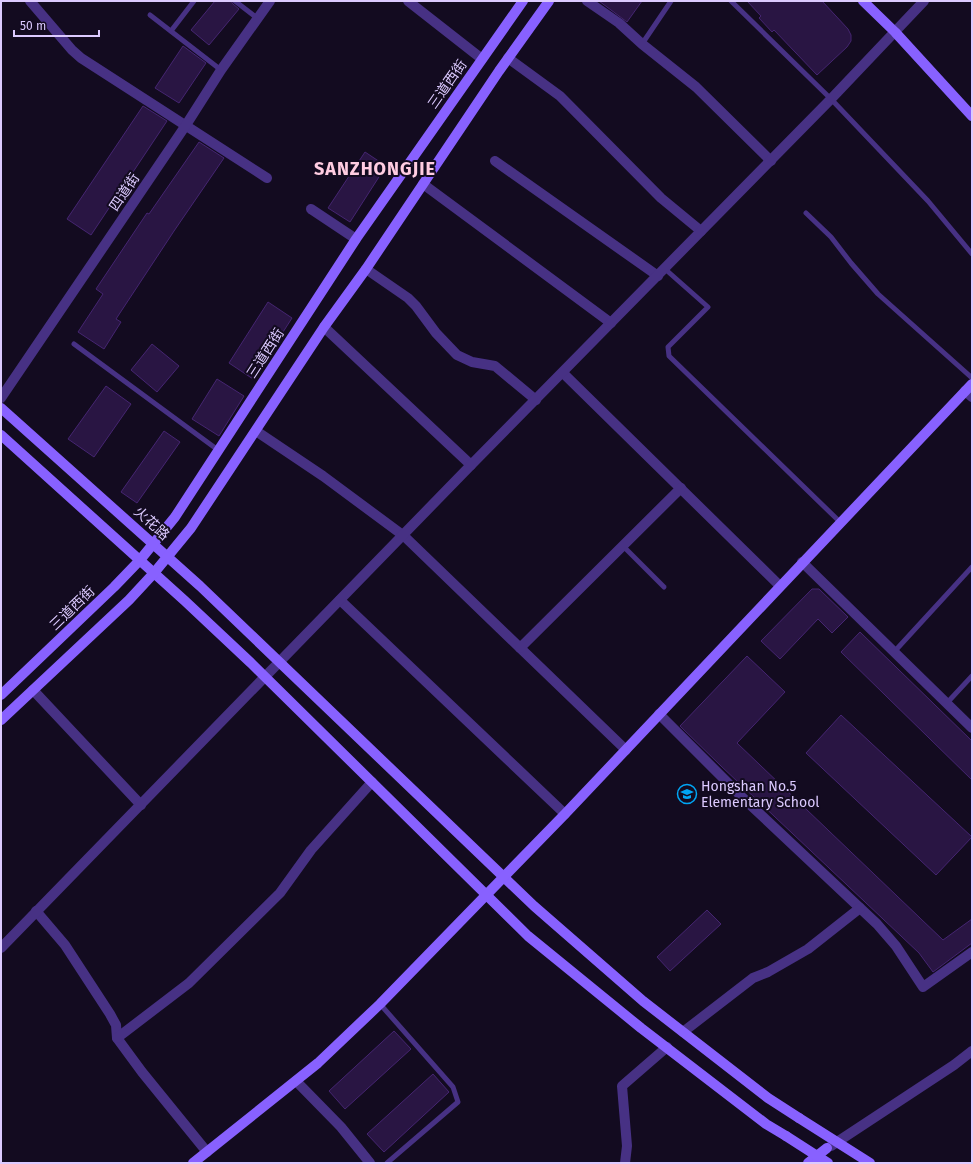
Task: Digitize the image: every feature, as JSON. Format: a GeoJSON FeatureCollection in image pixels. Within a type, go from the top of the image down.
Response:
{"type":"FeatureCollection","features":[{"type":"Feature","properties":{"kind":"street"},"geometry":{"type":"LineString","coordinates":[[30,1],[72,50],[81,58],[267,178]]}},
{"type":"Feature","properties":{"kind":"street","name":"四道街"},"geometry":{"type":"LineString","coordinates":[[1,398],[186,126],[221,70],[270,1]]}},
{"type":"Feature","properties":{"kind":"street"},"geometry":{"type":"LineString","coordinates":[[408,1],[482,59]]}},
{"type":"Feature","properties":{"kind":"street","name":"三道西街"},"geometry":{"type":"LineString","coordinates":[[1,695],[114,587],[154,544],[174,517],[356,239],[523,1]]}},
{"type":"Feature","properties":{"kind":"street"},"geometry":{"type":"LineString","coordinates":[[1,720],[129,600],[169,557],[191,528],[324,328],[366,269],[508,58],[549,1]]}},
{"type":"Feature","properties":{"kind":"street"},"geometry":{"type":"LineString","coordinates":[[587,1],[619,23],[642,44],[696,87],[771,161]]}},
{"type":"Feature","properties":{"kind":"street"},"geometry":{"type":"LineString","coordinates":[[863,1],[895,32],[972,116]]}},
{"type":"Feature","properties":{"kind":"street"},"geometry":{"type":"LineString","coordinates":[[1,948],[771,161],[924,1]]}},
{"type":"Feature","properties":{"kind":"street"},"geometry":{"type":"LineString","coordinates":[[508,58],[560,96],[662,198],[701,231]]}},
{"type":"Feature","properties":{"kind":"street"},"geometry":{"type":"LineString","coordinates":[[496,161],[661,272]]}},
{"type":"Feature","properties":{"kind":"street"},"geometry":{"type":"LineString","coordinates":[[423,184],[611,323]]}},
{"type":"Feature","properties":{"kind":"street"},"geometry":{"type":"LineString","coordinates":[[311,209],[356,239]]}},
{"type":"Feature","properties":{"kind":"street"},"geometry":{"type":"LineString","coordinates":[[366,269],[408,298],[416,306],[436,333],[457,355],[472,362],[495,366],[536,400]]}},
{"type":"Feature","properties":{"kind":"street"},"geometry":{"type":"LineString","coordinates":[[324,328],[471,466]]}},
{"type":"Feature","properties":{"kind":"street"},"geometry":{"type":"LineString","coordinates":[[563,373],[780,586]]}},
{"type":"Feature","properties":{"kind":"street"},"geometry":{"type":"LineString","coordinates":[[193,1163],[318,1063],[380,1004],[504,878],[840,522],[970,391]]}},
{"type":"Feature","properties":{"kind":"street","name":"火花路"},"geometry":{"type":"LineString","coordinates":[[1,408],[169,557],[504,878],[643,1001],[768,1098],[870,1163]]}},
{"type":"Feature","properties":{"kind":"street"},"geometry":{"type":"LineString","coordinates":[[256,431],[323,476],[404,536],[626,750]]}},
{"type":"Feature","properties":{"kind":"street"},"geometry":{"type":"LineString","coordinates":[[1,435],[140,560],[265,677],[528,936],[766,1124],[828,1163]]}},
{"type":"Feature","properties":{"kind":"street"},"geometry":{"type":"LineString","coordinates":[[520,648],[680,488]]}},
{"type":"Feature","properties":{"kind":"street"},"geometry":{"type":"LineString","coordinates":[[802,562],[972,728]]}},
{"type":"Feature","properties":{"kind":"street"},"geometry":{"type":"LineString","coordinates":[[340,600],[565,814]]}},
{"type":"Feature","properties":{"kind":"street"},"geometry":{"type":"LineString","coordinates":[[33,690],[140,805]]}},
{"type":"Feature","properties":{"kind":"street"},"geometry":{"type":"LineString","coordinates":[[659,714],[743,798],[877,924],[896,946],[923,987],[972,952]]}},
{"type":"Feature","properties":{"kind":"street"},"geometry":{"type":"LineString","coordinates":[[117,1038],[189,982],[280,893],[311,850],[372,782]]}},
{"type":"Feature","properties":{"kind":"street"},"geometry":{"type":"LineString","coordinates":[[683,1032],[753,978],[768,972],[808,949],[860,908]]}},
{"type":"Feature","properties":{"kind":"street"},"geometry":{"type":"LineString","coordinates":[[36,912],[65,945],[110,1014],[116,1025],[117,1038],[142,1072],[207,1152]]}},
{"type":"Feature","properties":{"kind":"street"},"geometry":{"type":"LineString","coordinates":[[625,1163],[627,1146],[622,1086],[667,1047]]}},
{"type":"Feature","properties":{"kind":"street"},"geometry":{"type":"LineString","coordinates":[[808,1163],[827,1148],[954,1065],[972,1051]]}},
{"type":"Feature","properties":{"kind":"street"},"geometry":{"type":"LineString","coordinates":[[296,1081],[341,1127],[370,1163]]}},
{"type":"Feature","properties":{"kind":"lane"},"geometry":{"type":"LineString","coordinates":[[171,31],[194,1]]}},
{"type":"Feature","properties":{"kind":"lane"},"geometry":{"type":"LineString","coordinates":[[235,1],[257,18]]}},
{"type":"Feature","properties":{"kind":"lane"},"geometry":{"type":"LineString","coordinates":[[642,44],[671,1]]}},
{"type":"Feature","properties":{"kind":"lane"},"geometry":{"type":"LineString","coordinates":[[731,1],[831,99],[928,201],[972,254]]}},
{"type":"Feature","properties":{"kind":"lane"},"geometry":{"type":"LineString","coordinates":[[150,15],[221,70]]}},
{"type":"Feature","properties":{"kind":"lane"},"geometry":{"type":"LineString","coordinates":[[806,213],[831,237],[878,294],[972,378]]}},
{"type":"Feature","properties":{"kind":"lane"},"geometry":{"type":"LineString","coordinates":[[661,272],[708,307],[668,347],[669,356],[840,522]]}},
{"type":"Feature","properties":{"kind":"lane"},"geometry":{"type":"LineString","coordinates":[[74,344],[218,450]]}},
{"type":"Feature","properties":{"kind":"lane"},"geometry":{"type":"LineString","coordinates":[[623,546],[664,587]]}},
{"type":"Feature","properties":{"kind":"lane"},"geometry":{"type":"LineString","coordinates":[[894,652],[972,568]]}},
{"type":"Feature","properties":{"kind":"lane"},"geometry":{"type":"LineString","coordinates":[[946,704],[972,676]]}},
{"type":"Feature","properties":{"kind":"lane"},"geometry":{"type":"LineString","coordinates":[[380,1004],[453,1087],[458,1102],[387,1163]]}},
{"type":"Feature","properties":{"kind":"building"},"geometry":{"type":"Polygon","coordinates":[[[215,1],[231,1],[239,9],[209,45],[191,30],[215,1]]]}},
{"type":"Feature","properties":{"kind":"building"},"geometry":{"type":"Polygon","coordinates":[[[599,1],[642,1],[627,22],[599,1]]]}},
{"type":"Feature","properties":{"kind":"building"},"geometry":{"type":"Polygon","coordinates":[[[747,1],[822,1],[848,29],[851,35],[851,41],[847,47],[817,75],[774,30],[772,32],[759,18],[761,16],[747,1]]]}},
{"type":"Feature","properties":{"kind":"building"},"geometry":{"type":"Polygon","coordinates":[[[183,46],[206,63],[179,103],[155,88],[183,46]]]}},
{"type":"Feature","properties":{"kind":"building"},"geometry":{"type":"Polygon","coordinates":[[[143,106],[167,121],[91,235],[67,219],[143,106]]]}},
{"type":"Feature","properties":{"kind":"building"},"geometry":{"type":"Polygon","coordinates":[[[199,142],[224,158],[116,319],[121,322],[104,349],[78,332],[103,294],[96,289],[147,213],[149,214],[199,142]]]}},
{"type":"Feature","properties":{"kind":"building"},"geometry":{"type":"Polygon","coordinates":[[[365,152],[386,166],[350,222],[328,208],[365,152]]]}},
{"type":"Feature","properties":{"kind":"building"},"geometry":{"type":"Polygon","coordinates":[[[268,302],[292,318],[253,379],[229,363],[268,302]]]}},
{"type":"Feature","properties":{"kind":"building"},"geometry":{"type":"Polygon","coordinates":[[[152,344],[179,366],[157,392],[131,370],[152,344]]]}},
{"type":"Feature","properties":{"kind":"building"},"geometry":{"type":"Polygon","coordinates":[[[217,379],[244,396],[219,436],[192,419],[217,379]]]}},
{"type":"Feature","properties":{"kind":"building"},"geometry":{"type":"Polygon","coordinates":[[[106,386],[131,404],[94,457],[68,439],[106,386]]]}},
{"type":"Feature","properties":{"kind":"building"},"geometry":{"type":"Polygon","coordinates":[[[164,431],[180,442],[137,503],[121,492],[164,431]]]}},
{"type":"Feature","properties":{"kind":"building"},"geometry":{"type":"Polygon","coordinates":[[[812,589],[819,589],[848,617],[832,633],[818,619],[780,659],[761,641],[812,589]]]}},
{"type":"Feature","properties":{"kind":"building"},"geometry":{"type":"Polygon","coordinates":[[[860,632],[972,741],[972,780],[841,652],[860,632]]]}},
{"type":"Feature","properties":{"kind":"building"},"geometry":{"type":"Polygon","coordinates":[[[747,656],[785,692],[737,743],[943,940],[972,919],[972,943],[933,972],[919,953],[680,726],[747,656]]]}},
{"type":"Feature","properties":{"kind":"building"},"geometry":{"type":"Polygon","coordinates":[[[841,715],[972,837],[936,875],[806,753],[841,715]]]}},
{"type":"Feature","properties":{"kind":"building"},"geometry":{"type":"Polygon","coordinates":[[[707,910],[721,924],[670,971],[657,957],[707,910]]]}},
{"type":"Feature","properties":{"kind":"building"},"geometry":{"type":"Polygon","coordinates":[[[394,1031],[411,1049],[345,1109],[329,1091],[394,1031]]]}},
{"type":"Feature","properties":{"kind":"building"},"geometry":{"type":"Polygon","coordinates":[[[433,1074],[449,1092],[384,1152],[367,1134],[433,1074]]]}},
{"type":"Feature","properties":{"kind":"place","name":"Hongshan No.5 Elementary School"},"geometry":{"type":"Point","coordinates":[687,794]}},
{"type":"Feature","properties":{"kind":"district","name":"SANZHONGJIE"},"geometry":{"type":"Point","coordinates":[375,169]}}]}
